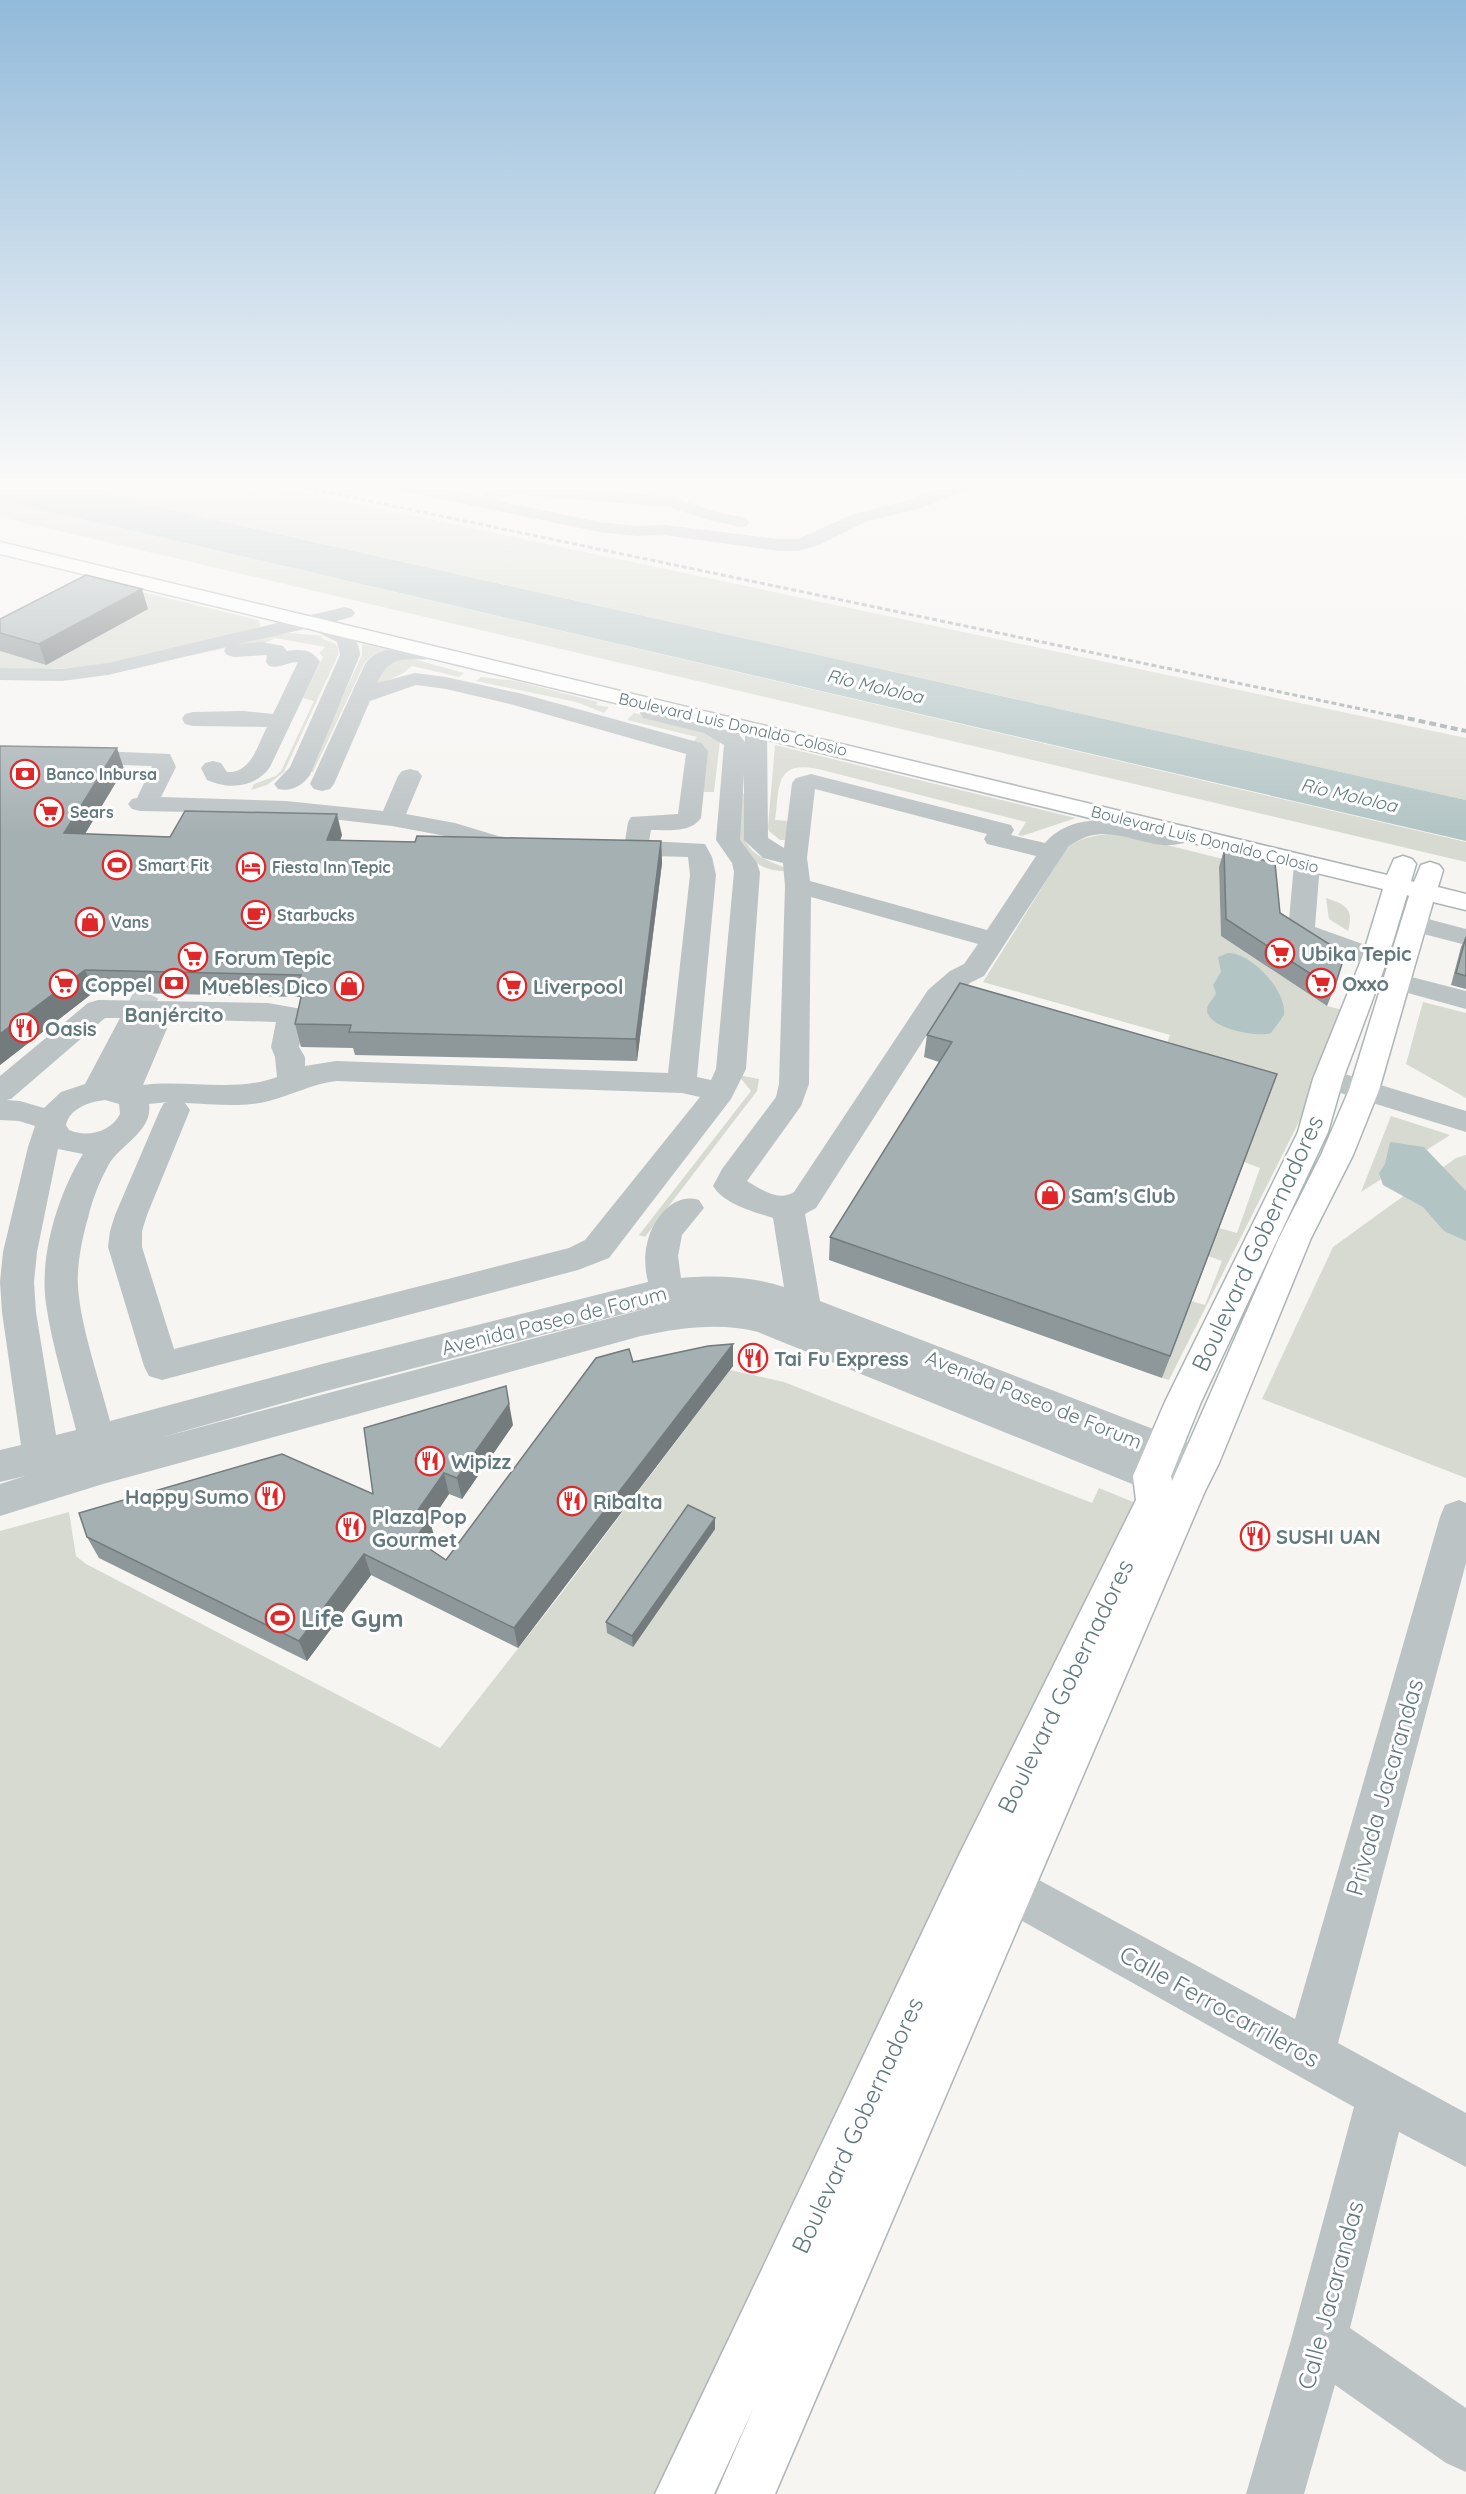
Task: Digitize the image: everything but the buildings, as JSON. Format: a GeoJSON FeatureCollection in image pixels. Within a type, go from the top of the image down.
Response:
{"type":"FeatureCollection","features":[{"type":"Feature","properties":{"kind":"main road","name":"Boulevard Luis Donaldo Colosio"},"geometry":{"type":"LineString","coordinates":[[223,602],[756,729],[1307,864],[1413,881],[1466,902]]}},
{"type":"Feature","properties":{"kind":"main road","name":"Boulevard Luis Donaldo Colosio"},"geometry":{"type":"LineString","coordinates":[[300,602],[1059,783]]}},
{"type":"Feature","properties":{"kind":"main road"},"geometry":{"type":"LineString","coordinates":[[548,680],[570,679],[740,718],[754,714],[753,710],[747,707]]}},
{"type":"Feature","properties":{"kind":"main road"},"geometry":{"type":"LineString","coordinates":[[756,729],[766,724],[788,724],[1010,777],[1036,777]]}},
{"type":"Feature","properties":{"kind":"main road","name":"Boulevard Gobernadores"},"geometry":{"type":"LineString","coordinates":[[684,2494],[1172,1525],[1175,1470],[1337,1155],[1346,1085],[1386,970],[1413,881]]}},
{"type":"Feature","properties":{"kind":"main road","name":"Boulevard Gobernadores"},"geometry":{"type":"LineString","coordinates":[[745,2494],[994,1880]]}},
{"type":"Feature","properties":{"kind":"street"},"geometry":{"type":"LineString","coordinates":[[0,674],[62,675],[108,669],[311,624],[345,613]]}},
{"type":"Feature","properties":{"kind":"street"},"geometry":{"type":"LineString","coordinates":[[287,797],[350,656],[351,646],[344,637],[333,630],[311,624]]}},
{"type":"Feature","properties":{"kind":"street"},"geometry":{"type":"LineString","coordinates":[[0,686],[95,684],[252,648],[276,650],[278,654],[276,662],[280,658],[304,656],[310,662],[254,773],[240,778],[227,779],[215,775],[213,768],[191,806]]}},
{"type":"Feature","properties":{"kind":"street"},"geometry":{"type":"LineString","coordinates":[[325,786],[375,664],[382,659],[407,652],[435,653]]}},
{"type":"Feature","properties":{"kind":"street"},"geometry":{"type":"LineString","coordinates":[[360,697],[415,679],[446,683],[683,744],[697,751],[689,818],[675,824],[640,822],[636,849]]}},
{"type":"Feature","properties":{"kind":"street"},"geometry":{"type":"LineString","coordinates":[[631,700],[636,709],[718,729],[734,741],[712,847],[703,875],[682,1083]]}},
{"type":"Feature","properties":{"kind":"street"},"geometry":{"type":"LineString","coordinates":[[193,719],[243,718],[281,721]]}},
{"type":"Feature","properties":{"kind":"street"},"geometry":{"type":"LineString","coordinates":[[756,729],[756,840],[772,853],[795,858]]}},
{"type":"Feature","properties":{"kind":"street"},"geometry":{"type":"LineString","coordinates":[[0,754],[136,758],[143,765],[142,770],[126,795],[128,800],[134,803],[219,807],[287,797],[385,819],[455,830],[495,843],[551,846]]}},
{"type":"Feature","properties":{"kind":"street"},"geometry":{"type":"LineString","coordinates":[[385,819],[410,776]]}},
{"type":"Feature","properties":{"kind":"street"},"geometry":{"type":"LineString","coordinates":[[287,797],[308,780],[325,786],[385,819]]}},
{"type":"Feature","properties":{"kind":"street"},"geometry":{"type":"LineString","coordinates":[[1051,852],[996,839],[1002,830],[811,781],[804,783],[795,858],[798,886],[794,1084],[790,1099],[733,1177],[729,1186],[775,1208],[798,1207],[805,1200],[938,996],[960,977],[974,970],[1051,852],[1066,835],[1094,826],[1129,829],[1167,838],[1187,835]]}},
{"type":"Feature","properties":{"kind":"street"},"geometry":{"type":"LineString","coordinates":[[175,1110],[131,1215],[125,1247],[162,1366],[571,1260],[597,1249],[720,1092],[731,1070],[747,872],[746,864],[734,851],[712,847],[592,848]]}},
{"type":"Feature","properties":{"kind":"street"},"geometry":{"type":"LineString","coordinates":[[1307,864],[1301,931],[1386,970],[1466,1000]]}},
{"type":"Feature","properties":{"kind":"street"},"geometry":{"type":"LineString","coordinates":[[1413,881],[1466,937]]}},
{"type":"Feature","properties":{"kind":"street"},"geometry":{"type":"LineString","coordinates":[[798,886],[994,940]]}},
{"type":"Feature","properties":{"kind":"street"},"geometry":{"type":"LineString","coordinates":[[0,1092],[98,1009],[268,1012],[292,1015],[285,1047],[290,1057],[292,1082]]}},
{"type":"Feature","properties":{"kind":"street"},"geometry":{"type":"LineString","coordinates":[[110,1093],[147,1014]]}},
{"type":"Feature","properties":{"kind":"street"},"geometry":{"type":"LineString","coordinates":[[43,1471],[16,1282],[20,1252],[53,1112],[68,1101],[110,1093],[166,1092],[232,1095],[266,1092],[313,1074],[336,1071],[682,1083],[720,1092]]}},
{"type":"Feature","properties":{"kind":"street"},"geometry":{"type":"LineString","coordinates":[[1346,1085],[1466,1122]]}},
{"type":"Feature","properties":{"kind":"street"},"geometry":{"type":"LineString","coordinates":[[0,1097],[16,1092],[53,1112]]}},
{"type":"Feature","properties":{"kind":"street"},"geometry":{"type":"LineString","coordinates":[[101,1453],[63,1304],[61,1273],[71,1219],[94,1162],[134,1119],[136,1109],[110,1093]]}},
{"type":"Feature","properties":{"kind":"street"},"geometry":{"type":"LineString","coordinates":[[53,1112],[57,1137],[75,1144],[90,1144],[211,1095]]}},
{"type":"Feature","properties":{"kind":"street"},"geometry":{"type":"LineString","coordinates":[[0,1110],[53,1112]]}},
{"type":"Feature","properties":{"kind":"street"},"geometry":{"type":"LineString","coordinates":[[670,1303],[661,1265],[662,1243],[672,1224],[688,1208]]}},
{"type":"Feature","properties":{"kind":"street"},"geometry":{"type":"LineString","coordinates":[[789,1209],[807,1323]]}},
{"type":"Feature","properties":{"kind":"street","name":"Avenida Paseo de Forum"},"geometry":{"type":"LineString","coordinates":[[0,1500],[43,1471],[101,1453],[670,1303],[758,1319],[807,1323],[1175,1470]]}},
{"type":"Feature","properties":{"kind":"street","name":"Avenida Paseo de Forum"},"geometry":{"type":"LineString","coordinates":[[0,1466],[43,1471]]}},
{"type":"Feature","properties":{"kind":"street","name":"Privada Jacarandas"},"geometry":{"type":"LineString","coordinates":[[1309,2056],[1459,1517]]}},
{"type":"Feature","properties":{"kind":"street","name":"Calle Ferrocarrileros"},"geometry":{"type":"LineString","coordinates":[[994,1880],[1466,2141]]}},
{"type":"Feature","properties":{"kind":"street","name":"Calle Jacarandas"},"geometry":{"type":"LineString","coordinates":[[1275,2494],[1319,2340],[1383,2095]]}},
{"type":"Feature","properties":{"kind":"street"},"geometry":{"type":"LineString","coordinates":[[1319,2340],[1466,2443]]}},
{"type":"Feature","properties":{"kind":"shaded area"},"geometry":{"type":"Polygon","coordinates":[[[95,602],[185,602],[258,620],[261,626],[251,631],[87,668],[0,670],[0,651],[46,665],[95,602]]]}},
{"type":"Feature","properties":{"kind":"shaded area"},"geometry":{"type":"Polygon","coordinates":[[[363,602],[439,602],[1466,842],[1466,862],[363,602]]]}},
{"type":"Feature","properties":{"kind":"shaded area"},"geometry":{"type":"Polygon","coordinates":[[[584,602],[823,602],[1466,738],[1466,800],[584,602]]]}},
{"type":"Feature","properties":{"kind":"shaded area"},"geometry":{"type":"Polygon","coordinates":[[[278,634],[323,636],[321,638],[338,647],[338,655],[284,772],[267,785],[251,790],[254,784],[276,776],[281,771],[314,701],[303,698],[323,657],[319,653],[325,647],[275,638],[258,644],[226,648],[171,660],[278,634]]]}},
{"type":"Feature","properties":{"kind":"shaded area"},"geometry":{"type":"Polygon","coordinates":[[[362,644],[389,650],[372,656],[365,662],[313,772],[308,772],[362,655],[362,644]]]}},
{"type":"Feature","properties":{"kind":"shaded area"},"geometry":{"type":"Polygon","coordinates":[[[410,658],[464,673],[459,677],[412,666],[402,674],[374,686],[386,664],[410,658]]]}},
{"type":"Feature","properties":{"kind":"shaded area"},"geometry":{"type":"Polygon","coordinates":[[[128,670],[71,679],[48,680],[128,670]]]}},
{"type":"Feature","properties":{"kind":"shaded area"},"geometry":{"type":"Polygon","coordinates":[[[481,677],[516,681],[598,702],[596,705],[609,707],[604,713],[576,702],[476,681],[481,677]]]}},
{"type":"Feature","properties":{"kind":"shaded area"},"geometry":{"type":"Polygon","coordinates":[[[634,713],[708,731],[720,741],[714,792],[700,792],[692,743],[697,737],[627,720],[634,713]]]}},
{"type":"Feature","properties":{"kind":"shaded area"},"geometry":{"type":"Polygon","coordinates":[[[775,745],[1076,818],[1022,836],[1018,835],[1026,822],[804,767],[786,772],[779,787],[775,820],[788,821],[785,840],[780,840],[769,831],[768,827],[775,745]]]}},
{"type":"Feature","properties":{"kind":"shaded area"},"geometry":{"type":"Polygon","coordinates":[[[742,794],[746,794],[744,833],[746,842],[759,855],[786,868],[786,871],[760,865],[749,855],[734,832],[742,794]]]}},
{"type":"Feature","properties":{"kind":"shaded area"},"geometry":{"type":"Polygon","coordinates":[[[1108,834],[1127,835],[1223,859],[1219,867],[1221,936],[1327,1006],[1343,1010],[1309,1102],[1169,1380],[1162,1378],[1191,1301],[1205,1305],[1222,1261],[1208,1256],[1219,1228],[1237,1233],[1260,1168],[1244,1162],[1269,1096],[1159,1064],[1170,1035],[983,982],[1066,849],[1086,838],[1108,834]]]}},
{"type":"Feature","properties":{"kind":"shaded area"},"geometry":{"type":"Polygon","coordinates":[[[1326,898],[1347,909],[1350,918],[1348,931],[1329,919],[1326,898]]]}},
{"type":"Feature","properties":{"kind":"shaded area"},"geometry":{"type":"Polygon","coordinates":[[[1423,1002],[1466,1013],[1466,1098],[1406,1064],[1423,1002]]]}},
{"type":"Feature","properties":{"kind":"shaded area"},"geometry":{"type":"Polygon","coordinates":[[[738,1075],[759,1079],[757,1091],[645,1237],[639,1235],[751,1091],[738,1075]]]}},
{"type":"Feature","properties":{"kind":"shaded area"},"geometry":{"type":"Polygon","coordinates":[[[1391,1116],[1450,1135],[1361,1192],[1391,1116]]]}},
{"type":"Feature","properties":{"kind":"shaded area"},"geometry":{"type":"Polygon","coordinates":[[[1466,1155],[1466,1478],[1262,1399],[1333,1247],[1456,1158],[1466,1155]]]}},
{"type":"Feature","properties":{"kind":"shaded area"},"geometry":{"type":"Polygon","coordinates":[[[730,1370],[784,1382],[1092,1503],[1099,1488],[1138,1504],[661,2494],[0,2494],[0,1531],[69,1512],[76,1556],[86,1564],[440,1748],[560,1595],[730,1370]]]}},
{"type":"Feature","properties":{"kind":"water","name":"Río Mololoa"},"geometry":{"type":"Polygon","coordinates":[[[440,602],[584,602],[1466,800],[1466,841],[440,602]]]}},
{"type":"Feature","properties":{"kind":"water"},"geometry":{"type":"Polygon","coordinates":[[[1228,953],[1247,959],[1257,966],[1280,995],[1284,1015],[1271,1033],[1256,1034],[1234,1030],[1215,1022],[1209,1016],[1207,1008],[1216,993],[1213,985],[1221,972],[1218,957],[1228,953]]]}},
{"type":"Feature","properties":{"kind":"water"},"geometry":{"type":"Polygon","coordinates":[[[1390,1142],[1424,1147],[1466,1191],[1466,1241],[1444,1231],[1423,1207],[1383,1185],[1379,1173],[1385,1164],[1390,1142]]]}},
{"type":"Feature","properties":{"kind":"tunnel"},"geometry":{"type":"LineString","coordinates":[[137,1013],[147,993]]}},
{"type":"Feature","properties":{"kind":"railway"},"geometry":{"type":"LineString","coordinates":[[853,602],[1404,718]]}},
{"type":"Feature","properties":{"kind":"railway"},"geometry":{"type":"LineString","coordinates":[[1397,716],[1466,731]]}},
{"type":"Feature","properties":{"kind":"place","name":"Banco Inbursa"},"geometry":{"type":"Point","coordinates":[25,774]}},
{"type":"Feature","properties":{"kind":"place","name":"Sears"},"geometry":{"type":"Point","coordinates":[49,812]}},
{"type":"Feature","properties":{"kind":"place","name":"Smart Fit"},"geometry":{"type":"Point","coordinates":[117,865]}},
{"type":"Feature","properties":{"kind":"place","name":"Fiesta Inn Tepic"},"geometry":{"type":"Point","coordinates":[251,867]}},
{"type":"Feature","properties":{"kind":"place","name":"Starbucks"},"geometry":{"type":"Point","coordinates":[256,915]}},
{"type":"Feature","properties":{"kind":"place","name":"Vans"},"geometry":{"type":"Point","coordinates":[90,922]}},
{"type":"Feature","properties":{"kind":"place","name":"Ubika Tepic"},"geometry":{"type":"Point","coordinates":[1280,953]}},
{"type":"Feature","properties":{"kind":"place","name":"Forum Tepic"},"geometry":{"type":"Point","coordinates":[193,957]}},
{"type":"Feature","properties":{"kind":"place","name":"Banjército"},"geometry":{"type":"Point","coordinates":[174,983]}},
{"type":"Feature","properties":{"kind":"place","name":"Oxxo"},"geometry":{"type":"Point","coordinates":[1321,983]}},
{"type":"Feature","properties":{"kind":"place","name":"Coppel"},"geometry":{"type":"Point","coordinates":[64,984]}},
{"type":"Feature","properties":{"kind":"place","name":"Muebles Dico"},"geometry":{"type":"Point","coordinates":[349,986]}},
{"type":"Feature","properties":{"kind":"place","name":"Liverpool"},"geometry":{"type":"Point","coordinates":[512,986]}},
{"type":"Feature","properties":{"kind":"place","name":"Oasis"},"geometry":{"type":"Point","coordinates":[24,1028]}},
{"type":"Feature","properties":{"kind":"place","name":"Sam's Club"},"geometry":{"type":"Point","coordinates":[1050,1195]}},
{"type":"Feature","properties":{"kind":"place","name":"Tai Fu Express"},"geometry":{"type":"Point","coordinates":[753,1358]}},
{"type":"Feature","properties":{"kind":"place","name":"Wipizz"},"geometry":{"type":"Point","coordinates":[430,1461]}},
{"type":"Feature","properties":{"kind":"place","name":"Happy Sumo"},"geometry":{"type":"Point","coordinates":[270,1496]}},
{"type":"Feature","properties":{"kind":"place","name":"Ribalta"},"geometry":{"type":"Point","coordinates":[572,1501]}},
{"type":"Feature","properties":{"kind":"place","name":"Plaza Pop Gourmet"},"geometry":{"type":"Point","coordinates":[351,1527]}},
{"type":"Feature","properties":{"kind":"place","name":"SUSHI UAN"},"geometry":{"type":"Point","coordinates":[1255,1536]}},
{"type":"Feature","properties":{"kind":"place","name":"Life Gym"},"geometry":{"type":"Point","coordinates":[280,1618]}}]}
